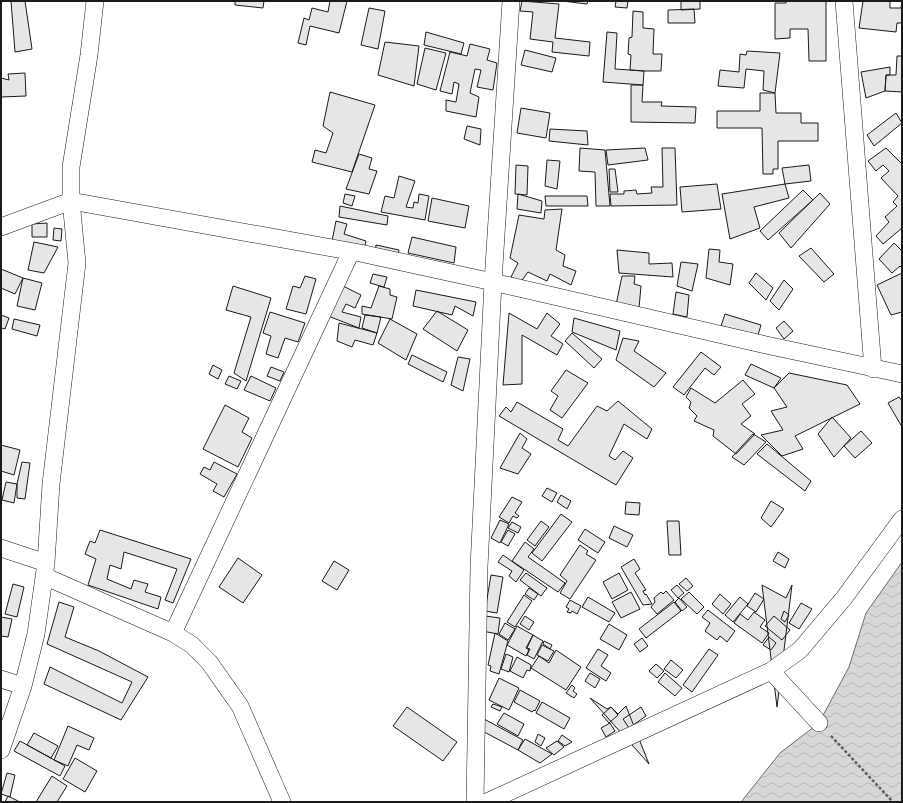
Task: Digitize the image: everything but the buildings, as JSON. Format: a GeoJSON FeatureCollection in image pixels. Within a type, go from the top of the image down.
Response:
{"type":"FeatureCollection","features":[{"type":"Feature","properties":{"kind":"street"},"geometry":{"type":"LineString","coordinates":[[1,750],[23,686],[36,634],[45,569],[51,484],[77,262],[71,201],[71,167],[96,1]]}},
{"type":"Feature","properties":{"kind":"street"},"geometry":{"type":"LineString","coordinates":[[475,802],[479,567],[493,282],[511,1]]}},
{"type":"Feature","properties":{"kind":"street"},"geometry":{"type":"LineString","coordinates":[[844,1],[873,369]]}},
{"type":"Feature","properties":{"kind":"street"},"geometry":{"type":"LineString","coordinates":[[1,227],[71,201],[351,252],[493,282],[766,345],[902,374]]}},
{"type":"Feature","properties":{"kind":"street"},"geometry":{"type":"LineString","coordinates":[[174,633],[351,252]]}},
{"type":"Feature","properties":{"kind":"street"},"geometry":{"type":"LineString","coordinates":[[487,802],[771,671],[800,650],[844,598],[902,519]]}},
{"type":"Feature","properties":{"kind":"street"},"geometry":{"type":"LineString","coordinates":[[1,548],[174,633],[192,645],[209,662],[240,706],[282,802]]}},
{"type":"Feature","properties":{"kind":"street"},"geometry":{"type":"LineString","coordinates":[[771,671],[819,723]]}},
{"type":"Feature","properties":{"kind":"street"},"geometry":{"type":"LineString","coordinates":[[1,679],[23,686]]}},
{"type":"Feature","properties":{"kind":"path"},"geometry":{"type":"LineString","coordinates":[[819,723],[893,802]]}},
{"type":"Feature","properties":{"kind":"water"},"geometry":{"type":"Polygon","coordinates":[[[902,562],[902,802],[741,802],[780,753],[819,723],[849,667],[866,613],[902,562]]]}}]}
